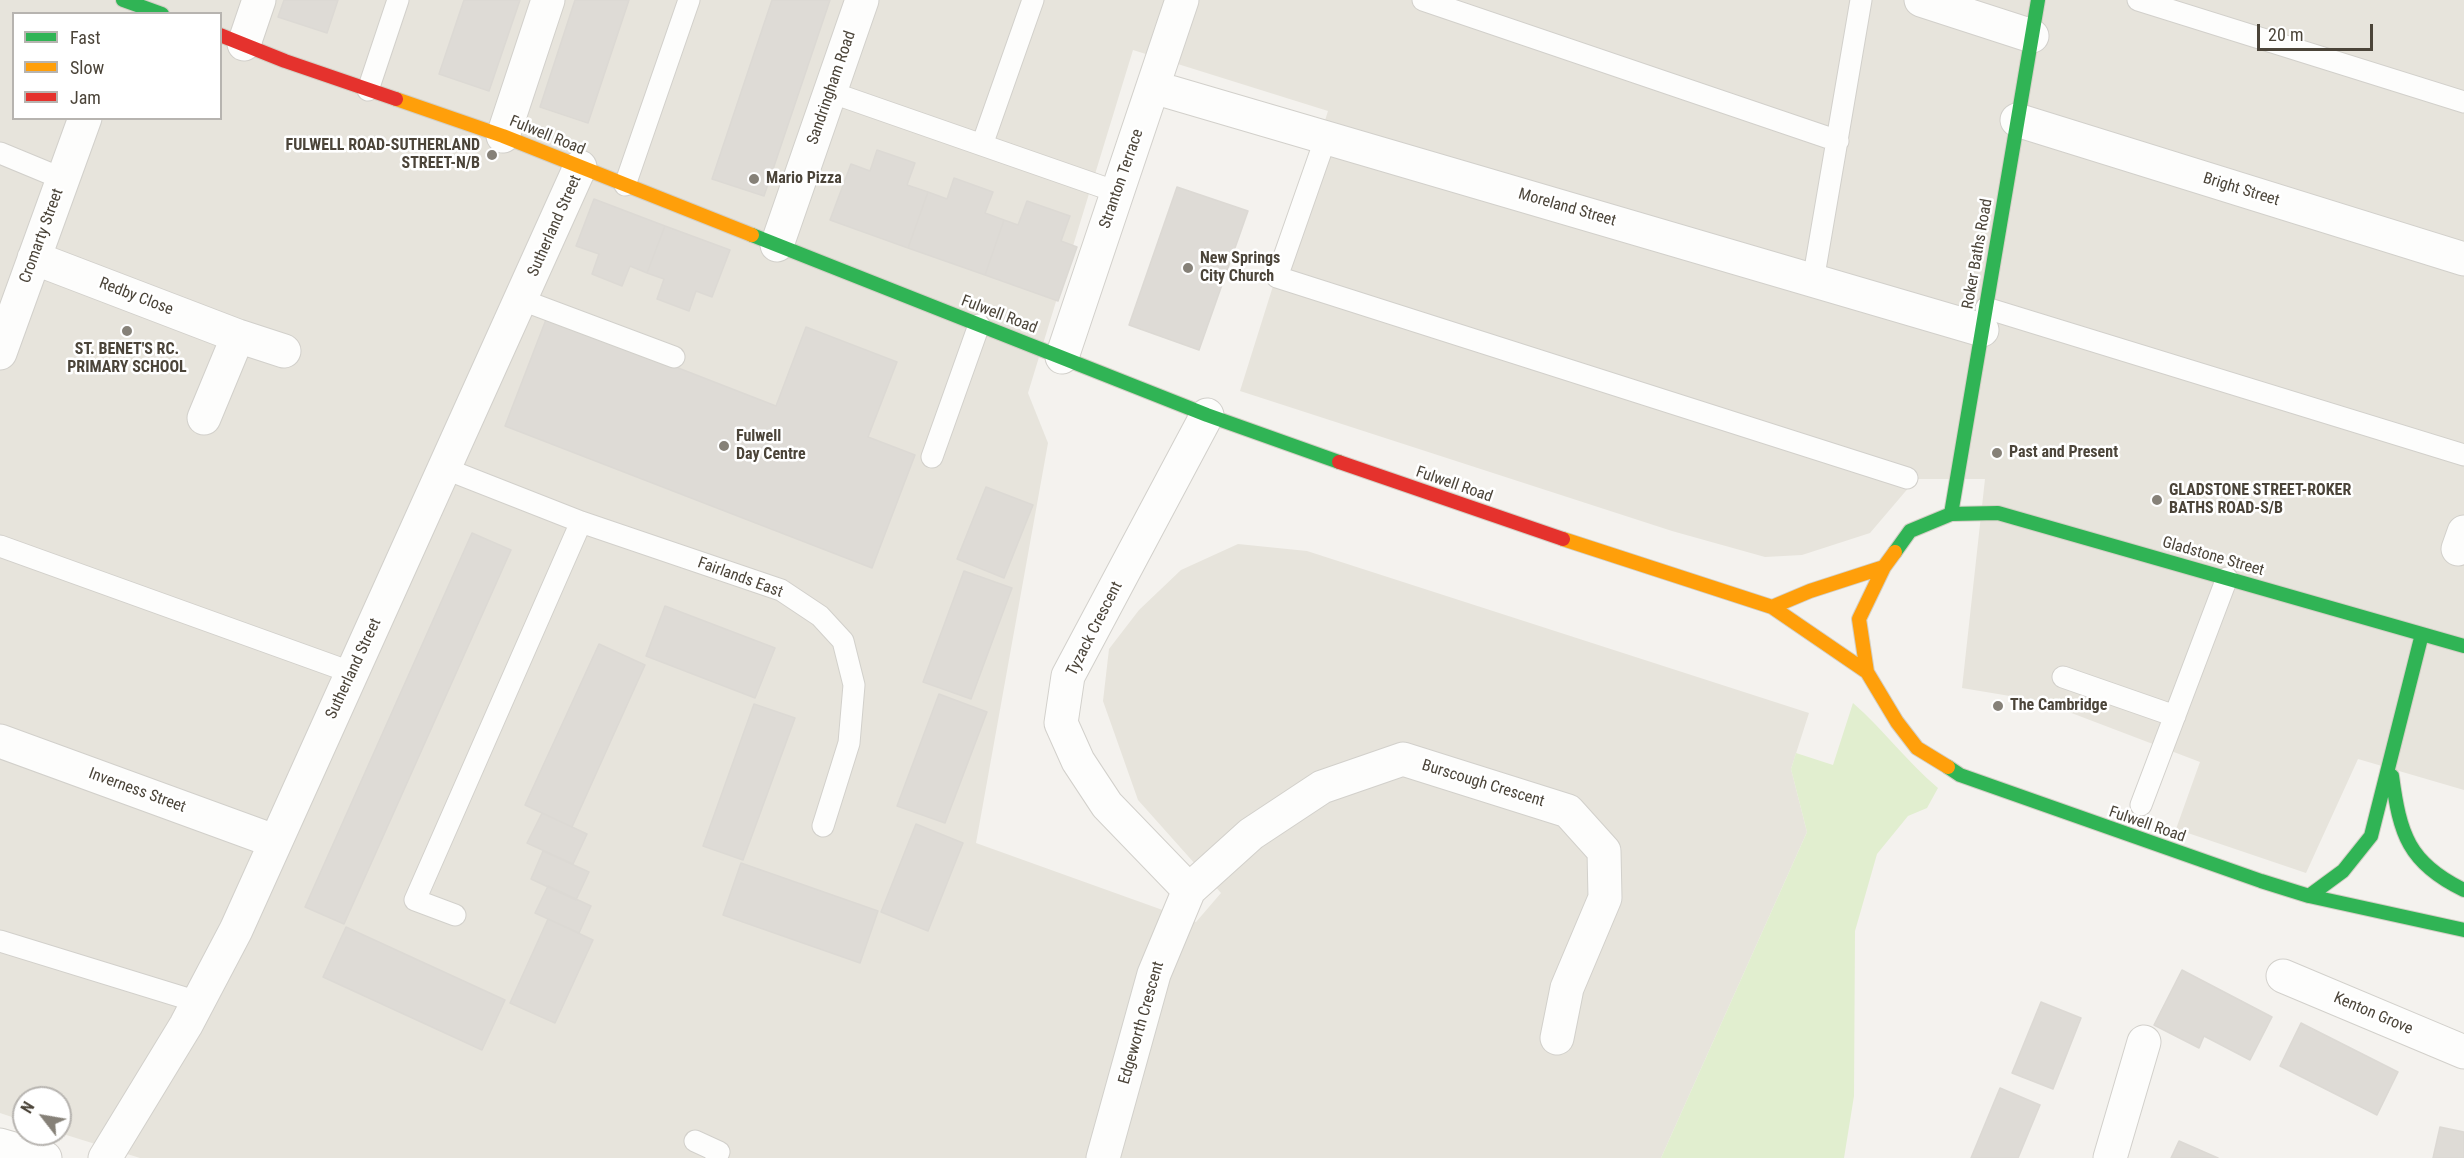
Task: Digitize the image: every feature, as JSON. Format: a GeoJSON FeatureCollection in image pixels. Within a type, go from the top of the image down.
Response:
{"type":"FeatureCollection","features":[{"type":"Feature","properties":{"kind":"street"},"geometry":{"type":"LineString","coordinates":[[232,39],[259,0]]}},
{"type":"Feature","properties":{"kind":"street"},"geometry":{"type":"LineString","coordinates":[[503,136],[548,0]]}},
{"type":"Feature","properties":{"kind":"street","name":"Sandringham Road"},"geometry":{"type":"LineString","coordinates":[[777,245],[862,0]]}},
{"type":"Feature","properties":{"kind":"street","name":"Stranton Terrace"},"geometry":{"type":"LineString","coordinates":[[1062,357],[1182,0]]}},
{"type":"Feature","properties":{"kind":"street"},"geometry":{"type":"LineString","coordinates":[[1921,0],[2032,36]]}},
{"type":"Feature","properties":{"kind":"street","name":"Roker Baths Road"},"geometry":{"type":"LineString","coordinates":[[1951,514],[2038,0]]}},
{"type":"Feature","properties":{"kind":"street"},"geometry":{"type":"LineString","coordinates":[[126,5],[154,12]]}},
{"type":"Feature","properties":{"kind":"street","name":"Fulwell Road"},"geometry":{"type":"LineString","coordinates":[[232,39],[368,90],[503,136],[1207,415],[1476,511],[1772,607],[1868,672]]}},
{"type":"Feature","properties":{"kind":"street","name":"Moreland Street"},"geometry":{"type":"LineString","coordinates":[[1153,87],[1813,281],[1984,319]]}},
{"type":"Feature","properties":{"kind":"street","name":"Cromarty Street"},"geometry":{"type":"LineString","coordinates":[[2,344],[84,120]]}},
{"type":"Feature","properties":{"kind":"street","name":"Bright Street"},"geometry":{"type":"LineString","coordinates":[[2017,120],[2464,260]]}},
{"type":"Feature","properties":{"kind":"street","name":"Sutherland Street"},"geometry":{"type":"LineString","coordinates":[[105,1158],[198,1002],[236,930],[274,841],[446,469],[580,167]]}},
{"type":"Feature","properties":{"kind":"street","name":"Redby Close"},"geometry":{"type":"LineString","coordinates":[[34,258],[238,336],[284,351]]}},
{"type":"Feature","properties":{"kind":"street"},"geometry":{"type":"LineString","coordinates":[[204,418],[238,336]]}},
{"type":"Feature","properties":{"kind":"street","name":"Tyzack Crescent"},"geometry":{"type":"LineString","coordinates":[[1189,890],[1107,805],[1078,761],[1061,723],[1068,676],[1207,415]]}},
{"type":"Feature","properties":{"kind":"street","name":"Gladstone Street"},"geometry":{"type":"LineString","coordinates":[[1951,514],[1998,513],[2464,646]]}},
{"type":"Feature","properties":{"kind":"street","name":"Fulwell Road"},"geometry":{"type":"LineString","coordinates":[[1951,514],[1910,531],[1884,567],[1859,619],[1868,672],[1897,722],[1917,748],[1960,775],[2050,810],[2309,896],[2464,930]]}},
{"type":"Feature","properties":{"kind":"street"},"geometry":{"type":"LineString","coordinates":[[1772,607],[1810,591],[1884,567]]}},
{"type":"Feature","properties":{"kind":"street"},"geometry":{"type":"LineString","coordinates":[[2309,896],[2343,871],[2371,836],[2422,634]]}},
{"type":"Feature","properties":{"kind":"street","name":"Inverness Street"},"geometry":{"type":"LineString","coordinates":[[0,741],[274,841]]}},
{"type":"Feature","properties":{"kind":"street","name":"Burscough Crescent"},"geometry":{"type":"LineString","coordinates":[[1189,890],[1251,834],[1322,787],[1403,759],[1568,811],[1604,851],[1605,898],[1567,988],[1557,1038]]}},
{"type":"Feature","properties":{"kind":"street"},"geometry":{"type":"LineString","coordinates":[[2390,763],[2399,827],[2416,861],[2464,890]]}},
{"type":"Feature","properties":{"kind":"street","name":"Edgeworth Crescent"},"geometry":{"type":"LineString","coordinates":[[1103,1158],[1154,974],[1189,890]]}},
{"type":"Feature","properties":{"kind":"street","name":"Kenton Grove"},"geometry":{"type":"LineString","coordinates":[[2283,976],[2464,1052]]}},
{"type":"Feature","properties":{"kind":"street"},"geometry":{"type":"LineString","coordinates":[[2110,1158],[2144,1042]]}},
{"type":"Feature","properties":{"kind":"street"},"geometry":{"type":"LineString","coordinates":[[0,1145],[45,1158]]}},
{"type":"Feature","properties":{"kind":"lane"},"geometry":{"type":"LineString","coordinates":[[368,90],[398,0]]}},
{"type":"Feature","properties":{"kind":"lane"},"geometry":{"type":"LineString","coordinates":[[625,185],[689,0]]}},
{"type":"Feature","properties":{"kind":"lane"},"geometry":{"type":"LineString","coordinates":[[982,145],[1033,0]]}},
{"type":"Feature","properties":{"kind":"lane"},"geometry":{"type":"LineString","coordinates":[[1423,0],[1838,141]]}},
{"type":"Feature","properties":{"kind":"lane"},"geometry":{"type":"LineString","coordinates":[[1813,281],[1861,0]]}},
{"type":"Feature","properties":{"kind":"lane"},"geometry":{"type":"LineString","coordinates":[[2138,0],[2464,102]]}},
{"type":"Feature","properties":{"kind":"lane"},"geometry":{"type":"LineString","coordinates":[[830,92],[1117,192]]}},
{"type":"Feature","properties":{"kind":"lane"},"geometry":{"type":"LineString","coordinates":[[1326,137],[1277,277],[1907,478]]}},
{"type":"Feature","properties":{"kind":"lane"},"geometry":{"type":"LineString","coordinates":[[0,153],[63,179]]}},
{"type":"Feature","properties":{"kind":"lane"},"geometry":{"type":"LineString","coordinates":[[522,300],[674,357]]}},
{"type":"Feature","properties":{"kind":"lane"},"geometry":{"type":"LineString","coordinates":[[1984,319],[2464,455]]}},
{"type":"Feature","properties":{"kind":"lane"},"geometry":{"type":"LineString","coordinates":[[932,457],[979,325]]}},
{"type":"Feature","properties":{"kind":"lane","name":"Fairlands East"},"geometry":{"type":"LineString","coordinates":[[446,469],[581,522],[781,590],[820,616],[843,642],[854,685],[849,743],[824,826]]}},
{"type":"Feature","properties":{"kind":"lane"},"geometry":{"type":"LineString","coordinates":[[455,915],[414,900],[581,522]]}},
{"type":"Feature","properties":{"kind":"lane"},"geometry":{"type":"LineString","coordinates":[[0,546],[353,673]]}},
{"type":"Feature","properties":{"kind":"lane"},"geometry":{"type":"LineString","coordinates":[[2142,805],[2227,579]]}},
{"type":"Feature","properties":{"kind":"lane"},"geometry":{"type":"LineString","coordinates":[[2062,677],[2175,716]]}},
{"type":"Feature","properties":{"kind":"lane"},"geometry":{"type":"LineString","coordinates":[[0,941],[198,1002]]}},
{"type":"Feature","properties":{"kind":"lane"},"geometry":{"type":"LineString","coordinates":[[695,1141],[719,1152],[716,1158]]}},
{"type":"Feature","properties":{"kind":"shaded area"},"geometry":{"type":"Polygon","coordinates":[[[0,0],[2464,0],[2464,790],[2358,759],[2306,873],[2176,829],[2200,762],[2040,701],[1962,688],[1985,479],[1916,479],[1870,533],[1802,555],[1765,557],[1672,531],[1240,391],[1328,111],[1133,50],[1028,393],[1048,443],[976,843],[1196,922],[1221,893],[1138,800],[1103,701],[1109,649],[1139,610],[1181,570],[1238,544],[1307,551],[1809,713],[1791,769],[1807,832],[1661,1158],[140,1158],[72,1137],[72,1086],[12,1086],[12,1117],[0,1113],[0,0]]]}},
{"type":"Feature","properties":{"kind":"green space"},"geometry":{"type":"Polygon","coordinates":[[[1853,703],[1938,788],[1927,808],[1908,816],[1877,854],[1855,931],[1854,1096],[1844,1158],[1661,1158],[1807,832],[1791,769],[1796,753],[1833,765],[1853,703]]]}},
{"type":"Feature","properties":{"kind":"building"},"geometry":{"type":"Polygon","coordinates":[[[284,0],[338,0],[327,33],[278,17],[284,0]]]}},
{"type":"Feature","properties":{"kind":"building"},"geometry":{"type":"Polygon","coordinates":[[[464,0],[520,0],[489,91],[439,74],[464,0]]]}},
{"type":"Feature","properties":{"kind":"building"},"geometry":{"type":"Polygon","coordinates":[[[575,0],[629,0],[588,123],[540,107],[575,0]]]}},
{"type":"Feature","properties":{"kind":"building"},"geometry":{"type":"Polygon","coordinates":[[[772,0],[830,0],[764,196],[712,179],[772,0]]]}},
{"type":"Feature","properties":{"kind":"building"},"geometry":{"type":"Polygon","coordinates":[[[877,150],[915,163],[907,185],[928,192],[908,248],[830,220],[851,164],[870,171],[877,150]]]}},
{"type":"Feature","properties":{"kind":"building"},"geometry":{"type":"Polygon","coordinates":[[[954,178],[993,192],[985,213],[1004,220],[985,275],[908,248],[928,192],[947,199],[954,178]]]}},
{"type":"Feature","properties":{"kind":"building","name":"New Springs City Church"},"geometry":{"type":"Polygon","coordinates":[[[1177,187],[1248,211],[1199,350],[1129,325],[1177,187]]]}},
{"type":"Feature","properties":{"kind":"building"},"geometry":{"type":"Polygon","coordinates":[[[594,199],[665,226],[647,273],[630,266],[622,286],[592,274],[599,254],[576,246],[594,199]]]}},
{"type":"Feature","properties":{"kind":"building"},"geometry":{"type":"Polygon","coordinates":[[[1027,201],[1070,216],[1061,241],[1077,247],[1058,301],[985,275],[1004,220],[1018,225],[1027,201]]]}},
{"type":"Feature","properties":{"kind":"building"},"geometry":{"type":"Polygon","coordinates":[[[665,226],[730,250],[712,297],[696,291],[689,311],[657,299],[664,279],[647,273],[665,226]]]}},
{"type":"Feature","properties":{"kind":"building","name":"Fulwell Day Centre"},"geometry":{"type":"Polygon","coordinates":[[[547,317],[776,406],[806,327],[897,362],[868,437],[915,455],[872,568],[505,426],[547,317]]]}},
{"type":"Feature","properties":{"kind":"building"},"geometry":{"type":"Polygon","coordinates":[[[986,487],[1033,505],[1004,578],[957,559],[986,487]]]}},
{"type":"Feature","properties":{"kind":"building"},"geometry":{"type":"Polygon","coordinates":[[[472,533],[511,550],[344,924],[305,907],[472,533]]]}},
{"type":"Feature","properties":{"kind":"building"},"geometry":{"type":"Polygon","coordinates":[[[964,571],[1012,588],[971,699],[923,682],[964,571]]]}},
{"type":"Feature","properties":{"kind":"building"},"geometry":{"type":"Polygon","coordinates":[[[665,606],[775,648],[755,698],[646,656],[665,606]]]}},
{"type":"Feature","properties":{"kind":"building"},"geometry":{"type":"Polygon","coordinates":[[[599,644],[645,665],[572,827],[525,805],[599,644]]]}},
{"type":"Feature","properties":{"kind":"building"},"geometry":{"type":"Polygon","coordinates":[[[939,694],[987,712],[945,823],[897,806],[939,694]]]}},
{"type":"Feature","properties":{"kind":"building"},"geometry":{"type":"Polygon","coordinates":[[[754,704],[795,718],[743,860],[703,846],[754,704]]]}},
{"type":"Feature","properties":{"kind":"building"},"geometry":{"type":"Polygon","coordinates":[[[542,813],[587,834],[573,864],[527,843],[542,813]]]}},
{"type":"Feature","properties":{"kind":"building"},"geometry":{"type":"Polygon","coordinates":[[[916,824],[963,843],[928,931],[881,912],[916,824]]]}},
{"type":"Feature","properties":{"kind":"building"},"geometry":{"type":"Polygon","coordinates":[[[543,851],[589,872],[576,900],[531,879],[543,851]]]}},
{"type":"Feature","properties":{"kind":"building"},"geometry":{"type":"Polygon","coordinates":[[[741,863],[878,911],[860,963],[723,915],[741,863]]]}},
{"type":"Feature","properties":{"kind":"building"},"geometry":{"type":"Polygon","coordinates":[[[548,886],[591,906],[579,933],[535,913],[548,886]]]}},
{"type":"Feature","properties":{"kind":"building"},"geometry":{"type":"Polygon","coordinates":[[[548,919],[593,940],[555,1023],[510,1003],[548,919]]]}},
{"type":"Feature","properties":{"kind":"building"},"geometry":{"type":"Polygon","coordinates":[[[346,927],[505,1000],[482,1050],[323,977],[346,927]]]}},
{"type":"Feature","properties":{"kind":"building"},"geometry":{"type":"Polygon","coordinates":[[[2182,970],[2272,1017],[2250,1060],[2204,1036],[2199,1048],[2154,1025],[2182,970]]]}},
{"type":"Feature","properties":{"kind":"building"},"geometry":{"type":"Polygon","coordinates":[[[2041,1002],[2081,1018],[2053,1089],[2012,1073],[2041,1002]]]}},
{"type":"Feature","properties":{"kind":"building"},"geometry":{"type":"Polygon","coordinates":[[[2301,1023],[2398,1072],[2377,1115],[2280,1066],[2301,1023]]]}},
{"type":"Feature","properties":{"kind":"building"},"geometry":{"type":"Polygon","coordinates":[[[2000,1088],[2040,1105],[2018,1158],[1971,1158],[2000,1088]]]}},
{"type":"Feature","properties":{"kind":"building"},"geometry":{"type":"Polygon","coordinates":[[[2440,1127],[2464,1132],[2464,1158],[2433,1158],[2440,1127]]]}},
{"type":"Feature","properties":{"kind":"building"},"geometry":{"type":"Polygon","coordinates":[[[2179,1141],[2218,1158],[2171,1158],[2179,1141]]]}},
{"type":"Feature","properties":{"kind":"traffic: fast"},"geometry":{"type":"LineString","coordinates":[[123,0],[156,12]]}},
{"type":"Feature","properties":{"kind":"traffic: fast"},"geometry":{"type":"LineString","coordinates":[[1951,514],[2038,0]]}},
{"type":"Feature","properties":{"kind":"traffic: fast"},"geometry":{"type":"LineString","coordinates":[[752,235],[1207,415],[1339,462]]}},
{"type":"Feature","properties":{"kind":"traffic: fast"},"geometry":{"type":"LineString","coordinates":[[1895,552],[1910,531],[1951,514],[1998,513],[2464,646]]}},
{"type":"Feature","properties":{"kind":"traffic: fast"},"geometry":{"type":"LineString","coordinates":[[2309,896],[2343,871],[2371,836],[2422,634]]}},
{"type":"Feature","properties":{"kind":"traffic: fast"},"geometry":{"type":"LineString","coordinates":[[1948,767],[1960,775],[2261,881],[2309,896],[2464,930]]}},
{"type":"Feature","properties":{"kind":"traffic: fast"},"geometry":{"type":"LineString","coordinates":[[2392,776],[2399,814],[2410,845],[2430,869],[2464,890]]}},
{"type":"Feature","properties":{"kind":"traffic: slow"},"geometry":{"type":"LineString","coordinates":[[396,99],[503,136],[752,235]]}},
{"type":"Feature","properties":{"kind":"traffic: slow"},"geometry":{"type":"LineString","coordinates":[[1563,539],[1772,607],[1867,672]]}},
{"type":"Feature","properties":{"kind":"traffic: slow"},"geometry":{"type":"LineString","coordinates":[[1895,552],[1884,567],[1859,619],[1867,672],[1897,722],[1917,748],[1948,767]]}},
{"type":"Feature","properties":{"kind":"traffic: slow"},"geometry":{"type":"LineString","coordinates":[[1772,607],[1810,591],[1884,567]]}},
{"type":"Feature","properties":{"kind":"traffic: jam"},"geometry":{"type":"LineString","coordinates":[[222,36],[285,61],[396,99]]}},
{"type":"Feature","properties":{"kind":"traffic: jam"},"geometry":{"type":"LineString","coordinates":[[1339,462],[1563,539]]}},
{"type":"Feature","properties":{"kind":"place","name":"FULWELL ROAD-SUTHERLAND STREET-N/B"},"geometry":{"type":"Point","coordinates":[492,155]}},
{"type":"Feature","properties":{"kind":"place","name":"Mario Pizza"},"geometry":{"type":"Point","coordinates":[754,179]}},
{"type":"Feature","properties":{"kind":"place","name":"New Springs City Church"},"geometry":{"type":"Point","coordinates":[1188,268]}},
{"type":"Feature","properties":{"kind":"place","name":"ST. BENET'S RC. PRIMARY SCHOOL"},"geometry":{"type":"Point","coordinates":[127,331]}},
{"type":"Feature","properties":{"kind":"place","name":"Fulwell Day Centre"},"geometry":{"type":"Point","coordinates":[724,446]}},
{"type":"Feature","properties":{"kind":"place","name":"Past and Present"},"geometry":{"type":"Point","coordinates":[1997,453]}},
{"type":"Feature","properties":{"kind":"place","name":"GLADSTONE STREET-ROKER BATHS ROAD-S/B"},"geometry":{"type":"Point","coordinates":[2157,500]}},
{"type":"Feature","properties":{"kind":"place","name":"The Cambridge"},"geometry":{"type":"Point","coordinates":[1998,706]}}]}
